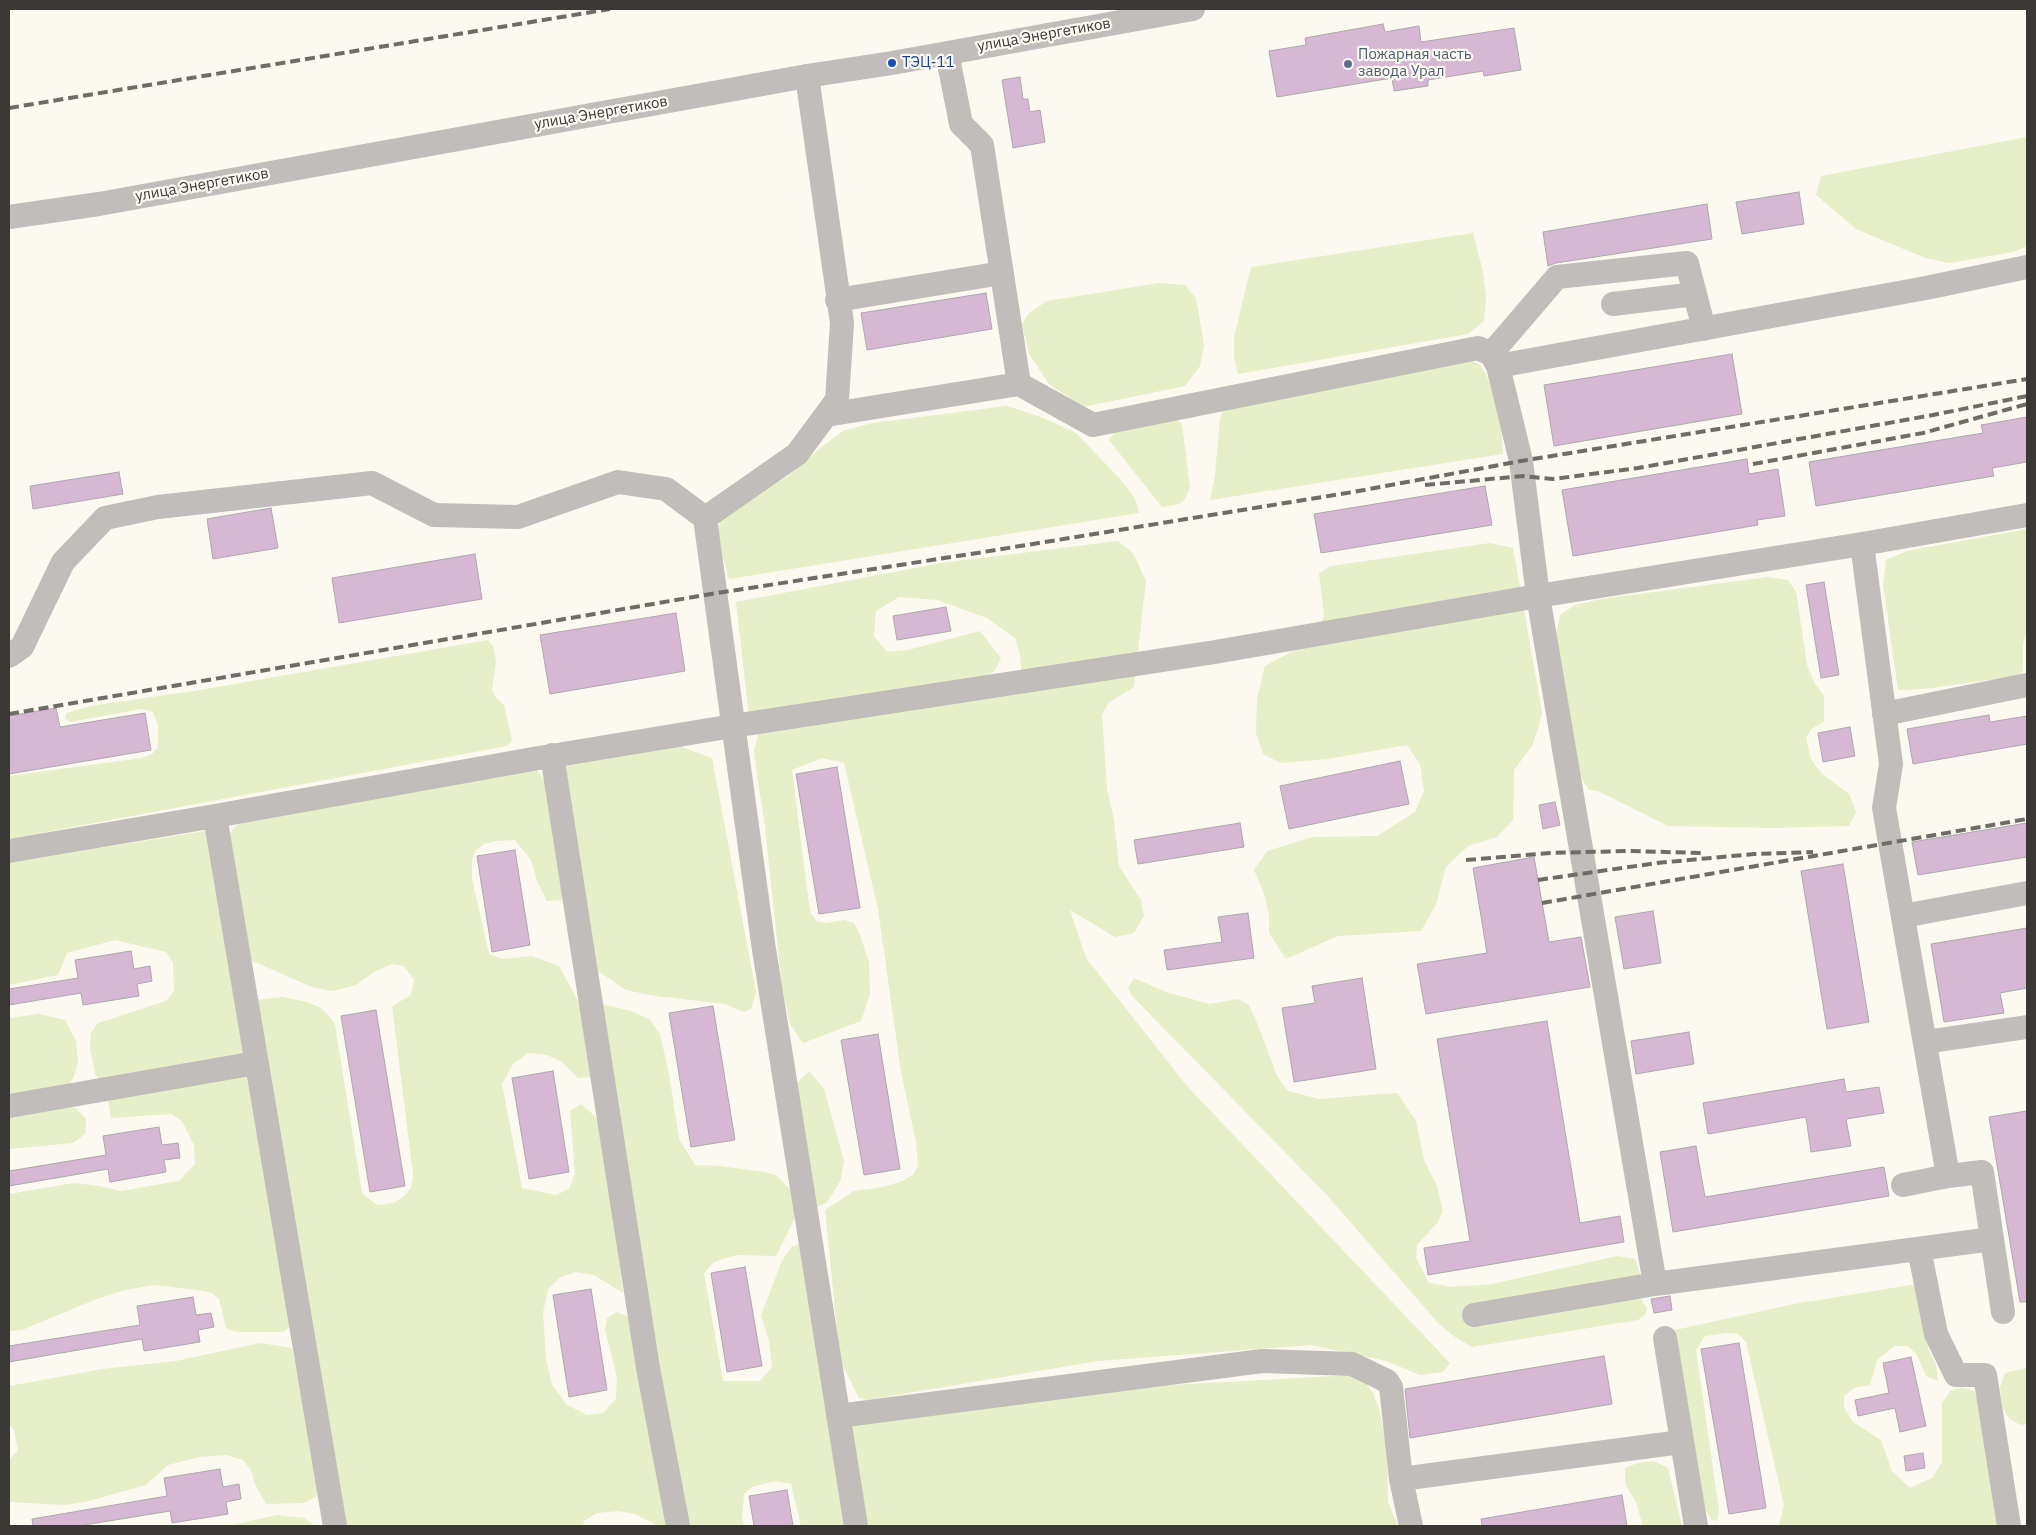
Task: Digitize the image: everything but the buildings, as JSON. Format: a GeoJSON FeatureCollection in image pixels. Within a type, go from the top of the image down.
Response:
{"type":"FeatureCollection","features":[{"type":"Feature","properties":{"kind":"street","name":"улица Энергетиков"},"geometry":{"type":"LineString","coordinates":[[9,217],[118,201],[806,76],[1193,9]]}},
{"type":"Feature","properties":{"kind":"street"},"geometry":{"type":"LineString","coordinates":[[947,53],[961,124],[982,145],[1020,384]]}},
{"type":"Feature","properties":{"kind":"street"},"geometry":{"type":"LineString","coordinates":[[706,518],[797,454],[837,400],[842,323],[837,300],[806,76]]}},
{"type":"Feature","properties":{"kind":"street"},"geometry":{"type":"LineString","coordinates":[[1495,360],[1558,277],[1687,263],[1704,328]]}},
{"type":"Feature","properties":{"kind":"street"},"geometry":{"type":"LineString","coordinates":[[1495,360],[1704,328],[1926,288],[2027,267]]}},
{"type":"Feature","properties":{"kind":"street"},"geometry":{"type":"LineString","coordinates":[[837,300],[1002,273]]}},
{"type":"Feature","properties":{"kind":"street"},"geometry":{"type":"LineString","coordinates":[[1613,304],[1695,294]]}},
{"type":"Feature","properties":{"kind":"street"},"geometry":{"type":"LineString","coordinates":[[826,415],[1020,384],[1093,425],[1478,348],[1495,360],[1521,461],[1538,596],[1654,1284]]}},
{"type":"Feature","properties":{"kind":"street"},"geometry":{"type":"LineString","coordinates":[[9,656],[22,647],[63,562],[105,518],[158,507],[372,483],[434,515],[518,518],[618,482],[666,489],[706,518],[763,943],[856,1526]]}},
{"type":"Feature","properties":{"kind":"street"},"geometry":{"type":"LineString","coordinates":[[9,851],[552,755],[1215,652],[1538,596],[1862,544],[2027,514]]}},
{"type":"Feature","properties":{"kind":"street"},"geometry":{"type":"LineString","coordinates":[[1862,544],[1891,764],[1884,808],[1948,1176]]}},
{"type":"Feature","properties":{"kind":"street"},"geometry":{"type":"LineString","coordinates":[[1884,714],[2027,685]]}},
{"type":"Feature","properties":{"kind":"street"},"geometry":{"type":"LineString","coordinates":[[552,755],[648,1368],[678,1526]]}},
{"type":"Feature","properties":{"kind":"street"},"geometry":{"type":"LineString","coordinates":[[215,816],[334,1526]]}},
{"type":"Feature","properties":{"kind":"street"},"geometry":{"type":"LineString","coordinates":[[1903,916],[2027,892]]}},
{"type":"Feature","properties":{"kind":"street"},"geometry":{"type":"LineString","coordinates":[[1925,1042],[2027,1027]]}},
{"type":"Feature","properties":{"kind":"street"},"geometry":{"type":"LineString","coordinates":[[9,1106],[256,1063]]}},
{"type":"Feature","properties":{"kind":"street"},"geometry":{"type":"LineString","coordinates":[[1903,1185],[1948,1176],[1982,1172],[2003,1312]]}},
{"type":"Feature","properties":{"kind":"street"},"geometry":{"type":"LineString","coordinates":[[1474,1315],[1654,1284],[1992,1239]]}},
{"type":"Feature","properties":{"kind":"street"},"geometry":{"type":"LineString","coordinates":[[1919,1249],[1936,1334],[1956,1376],[1985,1375],[2010,1526]]}},
{"type":"Feature","properties":{"kind":"street"},"geometry":{"type":"LineString","coordinates":[[1664,1338],[1696,1526]]}},
{"type":"Feature","properties":{"kind":"street"},"geometry":{"type":"LineString","coordinates":[[838,1416],[1262,1361],[1352,1364],[1386,1381],[1392,1387],[1401,1479],[1411,1526]]}},
{"type":"Feature","properties":{"kind":"street"},"geometry":{"type":"LineString","coordinates":[[1401,1479],[1681,1442]]}},
{"type":"Feature","properties":{"kind":"green space"},"geometry":{"type":"Polygon","coordinates":[[[2027,137],[2027,246],[2013,252],[1949,263],[1925,258],[1856,229],[1816,195],[1821,176],[2027,137]]]}},
{"type":"Feature","properties":{"kind":"green space"},"geometry":{"type":"Polygon","coordinates":[[[1473,233],[1483,272],[1486,296],[1484,321],[1468,334],[1238,374],[1234,358],[1234,337],[1251,267],[1473,233]]]}},
{"type":"Feature","properties":{"kind":"green space"},"geometry":{"type":"Polygon","coordinates":[[[1159,283],[1185,285],[1195,297],[1198,308],[1204,346],[1200,366],[1185,386],[1083,407],[1049,384],[1029,354],[1022,324],[1029,313],[1047,301],[1159,283]]]}},
{"type":"Feature","properties":{"kind":"green space"},"geometry":{"type":"Polygon","coordinates":[[[1471,360],[1480,365],[1486,374],[1500,412],[1503,454],[1210,500],[1215,475],[1220,418],[1227,404],[1471,360]]]}},
{"type":"Feature","properties":{"kind":"green space"},"geometry":{"type":"Polygon","coordinates":[[[1007,406],[1041,417],[1076,433],[1122,481],[1135,499],[1139,513],[729,579],[717,537],[720,521],[742,503],[788,476],[843,431],[872,423],[1007,406]]]}},
{"type":"Feature","properties":{"kind":"green space"},"geometry":{"type":"Polygon","coordinates":[[[1172,417],[1182,424],[1190,488],[1185,499],[1179,504],[1162,507],[1109,440],[1115,432],[1172,417]]]}},
{"type":"Feature","properties":{"kind":"green space"},"geometry":{"type":"Polygon","coordinates":[[[2027,529],[2027,632],[2023,643],[2023,670],[2019,676],[1924,689],[1898,690],[1883,585],[1886,560],[1907,551],[2027,529]]]}},
{"type":"Feature","properties":{"kind":"green space"},"geometry":{"type":"Polygon","coordinates":[[[1118,541],[1133,553],[1146,581],[1134,687],[1108,703],[1102,715],[1107,789],[1114,820],[1119,866],[1141,900],[1144,916],[1134,933],[1115,937],[1070,910],[1086,958],[1187,1086],[1450,1363],[1443,1372],[1420,1375],[1386,1361],[1311,1345],[1098,1361],[867,1400],[859,1398],[840,1360],[825,1210],[854,1191],[878,1188],[900,1182],[913,1175],[918,1165],[916,1142],[901,1072],[878,909],[844,763],[822,758],[792,770],[810,912],[816,921],[826,923],[844,920],[854,923],[869,962],[870,994],[861,1021],[803,1043],[790,1024],[782,987],[764,818],[754,751],[760,728],[1022,679],[1020,654],[1015,638],[987,618],[937,600],[899,597],[876,611],[874,636],[887,652],[908,650],[980,631],[1001,658],[994,672],[974,681],[749,717],[736,602],[941,563],[1118,541]]]}},
{"type":"Feature","properties":{"kind":"green space"},"geometry":{"type":"Polygon","coordinates":[[[1490,543],[1513,548],[1542,712],[1532,746],[1514,770],[1513,820],[1497,837],[1468,846],[1446,867],[1436,904],[1421,931],[1338,936],[1286,959],[1269,933],[1269,915],[1264,893],[1254,870],[1267,851],[1313,837],[1377,836],[1415,812],[1424,791],[1420,764],[1407,745],[1328,759],[1281,763],[1263,754],[1256,733],[1257,699],[1265,666],[1314,640],[1324,616],[1319,573],[1331,566],[1490,543]]]}},
{"type":"Feature","properties":{"kind":"green space"},"geometry":{"type":"Polygon","coordinates":[[[1768,577],[1788,580],[1796,592],[1807,665],[1814,682],[1824,696],[1824,722],[1811,729],[1806,738],[1811,759],[1821,773],[1849,794],[1856,812],[1849,826],[1772,828],[1668,826],[1598,791],[1589,790],[1578,773],[1553,652],[1560,615],[1575,605],[1601,599],[1768,577]]]}},
{"type":"Feature","properties":{"kind":"green space"},"geometry":{"type":"Polygon","coordinates":[[[488,640],[493,646],[496,661],[492,690],[496,698],[504,705],[512,740],[507,746],[9,839],[9,776],[142,758],[152,754],[158,747],[158,725],[153,712],[142,709],[70,722],[65,718],[67,713],[90,706],[200,690],[488,640]]]}},
{"type":"Feature","properties":{"kind":"green space"},"geometry":{"type":"Polygon","coordinates":[[[679,746],[712,758],[756,992],[751,1009],[744,1012],[725,1004],[655,996],[626,990],[598,971],[565,763],[679,746]]]}},
{"type":"Feature","properties":{"kind":"green space"},"geometry":{"type":"Polygon","coordinates":[[[536,769],[550,789],[566,893],[561,900],[547,901],[537,881],[531,860],[515,840],[495,841],[484,844],[476,850],[472,859],[472,879],[489,954],[503,959],[532,956],[559,966],[584,1012],[595,1077],[578,1078],[562,1062],[547,1055],[528,1053],[513,1064],[502,1084],[522,1188],[556,1195],[569,1189],[575,1173],[570,1111],[581,1104],[596,1117],[606,1138],[623,1293],[594,1275],[575,1272],[559,1278],[548,1289],[543,1313],[546,1359],[552,1385],[567,1405],[587,1415],[603,1413],[616,1399],[617,1377],[605,1330],[607,1318],[617,1312],[629,1317],[667,1526],[658,1526],[635,1514],[619,1511],[597,1513],[584,1521],[583,1526],[347,1526],[255,1000],[282,997],[307,1002],[321,1008],[330,1017],[335,1025],[362,1193],[377,1205],[394,1203],[411,1188],[413,1175],[392,1006],[411,995],[414,980],[404,966],[392,964],[374,972],[356,985],[333,991],[314,988],[248,959],[228,836],[239,824],[268,814],[536,769]]]}},
{"type":"Feature","properties":{"kind":"green space"},"geometry":{"type":"Polygon","coordinates":[[[205,831],[212,834],[249,1054],[104,1085],[95,1074],[90,1048],[91,1033],[98,1023],[166,1001],[174,991],[173,963],[166,952],[115,940],[67,953],[58,975],[9,985],[9,863],[205,831]]]}},
{"type":"Feature","properties":{"kind":"green space"},"geometry":{"type":"Polygon","coordinates":[[[1134,978],[1166,992],[1210,1004],[1238,999],[1249,1005],[1277,1076],[1288,1091],[1319,1099],[1397,1093],[1416,1121],[1424,1160],[1437,1186],[1443,1211],[1438,1222],[1417,1245],[1416,1258],[1429,1283],[1452,1287],[1492,1284],[1617,1256],[1635,1259],[1640,1274],[1631,1282],[1647,1309],[1645,1315],[1638,1320],[1472,1347],[1455,1337],[1439,1324],[1325,1193],[1133,997],[1128,988],[1134,978]]]}},
{"type":"Feature","properties":{"kind":"green space"},"geometry":{"type":"Polygon","coordinates":[[[597,1003],[631,1011],[649,1019],[660,1034],[669,1074],[679,1139],[695,1165],[765,1172],[777,1176],[794,1193],[798,1211],[776,1256],[737,1255],[714,1262],[704,1273],[723,1381],[760,1381],[772,1367],[769,1341],[761,1315],[782,1261],[791,1247],[799,1244],[805,1246],[847,1526],[801,1526],[791,1484],[774,1481],[752,1487],[744,1494],[742,1518],[744,1526],[687,1526],[597,1003]]]}},
{"type":"Feature","properties":{"kind":"green space"},"geometry":{"type":"Polygon","coordinates":[[[39,1014],[65,1020],[76,1041],[78,1063],[74,1076],[68,1087],[9,1097],[9,1018],[39,1014]]]}},
{"type":"Feature","properties":{"kind":"green space"},"geometry":{"type":"Polygon","coordinates":[[[809,1071],[824,1089],[844,1161],[841,1179],[835,1190],[826,1203],[817,1207],[795,1085],[809,1071]]]}},
{"type":"Feature","properties":{"kind":"green space"},"geometry":{"type":"Polygon","coordinates":[[[246,1074],[291,1326],[283,1332],[236,1332],[226,1328],[219,1299],[212,1293],[154,1285],[125,1290],[99,1298],[22,1330],[9,1331],[9,1194],[74,1183],[121,1191],[179,1181],[195,1164],[194,1145],[182,1121],[171,1114],[111,1118],[108,1099],[246,1074]]]}},
{"type":"Feature","properties":{"kind":"green space"},"geometry":{"type":"Polygon","coordinates":[[[52,1105],[75,1108],[86,1118],[85,1134],[73,1143],[9,1149],[9,1113],[52,1105]]]}},
{"type":"Feature","properties":{"kind":"green space"},"geometry":{"type":"Polygon","coordinates":[[[1917,1284],[1929,1351],[1936,1365],[1938,1381],[1926,1376],[1917,1355],[1908,1346],[1894,1346],[1877,1360],[1870,1385],[1856,1387],[1844,1396],[1844,1407],[1853,1422],[1881,1440],[1892,1471],[1910,1488],[1932,1478],[1942,1462],[1942,1403],[1951,1390],[1962,1388],[1975,1391],[1980,1409],[1998,1526],[1776,1526],[1779,1525],[1784,1505],[1746,1342],[1738,1334],[1727,1333],[1705,1336],[1696,1350],[1719,1510],[1717,1521],[1711,1520],[1705,1508],[1675,1330],[1794,1304],[1917,1284]]]}},
{"type":"Feature","properties":{"kind":"green space"},"geometry":{"type":"Polygon","coordinates":[[[260,1343],[292,1348],[320,1491],[315,1497],[304,1503],[266,1504],[254,1482],[252,1472],[243,1460],[227,1455],[199,1457],[168,1465],[146,1485],[89,1501],[65,1505],[9,1502],[9,1460],[18,1450],[14,1430],[9,1424],[9,1386],[103,1369],[176,1361],[260,1343]]]}},
{"type":"Feature","properties":{"kind":"green space"},"geometry":{"type":"Polygon","coordinates":[[[2027,1368],[2027,1424],[2021,1425],[2009,1419],[2002,1406],[2000,1387],[2005,1373],[2027,1368]]]}},
{"type":"Feature","properties":{"kind":"green space"},"geometry":{"type":"Polygon","coordinates":[[[1354,1375],[1364,1381],[1373,1393],[1380,1412],[1387,1451],[1388,1502],[1398,1526],[867,1526],[851,1425],[910,1415],[1173,1385],[1354,1375]]]}},
{"type":"Feature","properties":{"kind":"green space"},"geometry":{"type":"Polygon","coordinates":[[[1654,1461],[1668,1468],[1682,1526],[1641,1526],[1642,1523],[1636,1502],[1625,1484],[1625,1468],[1638,1463],[1654,1461]]]}},
{"type":"Feature","properties":{"kind":"green space"},"geometry":{"type":"Polygon","coordinates":[[[277,1515],[304,1518],[315,1526],[227,1526],[277,1515]]]}},
{"type":"Feature","properties":{"kind":"railway"},"geometry":{"type":"LineString","coordinates":[[9,108],[610,9]]}},
{"type":"Feature","properties":{"kind":"railway"},"geometry":{"type":"LineString","coordinates":[[9,714],[717,593],[1353,492],[1521,461],[2027,379]]}},
{"type":"Feature","properties":{"kind":"railway"},"geometry":{"type":"LineString","coordinates":[[1425,485],[1523,476],[1553,479],[1638,468],[1933,415],[2027,396]]}},
{"type":"Feature","properties":{"kind":"railway"},"geometry":{"type":"LineString","coordinates":[[1753,464],[1923,433],[2027,404]]}},
{"type":"Feature","properties":{"kind":"railway"},"geometry":{"type":"LineString","coordinates":[[1542,903],[2027,819]]}},
{"type":"Feature","properties":{"kind":"railway"},"geometry":{"type":"LineString","coordinates":[[1466,860],[1550,853],[1630,851],[1701,853]]}},
{"type":"Feature","properties":{"kind":"railway"},"geometry":{"type":"LineString","coordinates":[[1538,880],[1657,863],[1754,854],[1813,852]]}},
{"type":"Feature","properties":{"kind":"place","name":"ТЭЦ-11"},"geometry":{"type":"Point","coordinates":[892,63]}},
{"type":"Feature","properties":{"kind":"place","name":"Пожарная часть завода Урал"},"geometry":{"type":"Point","coordinates":[1348,64]}}]}
